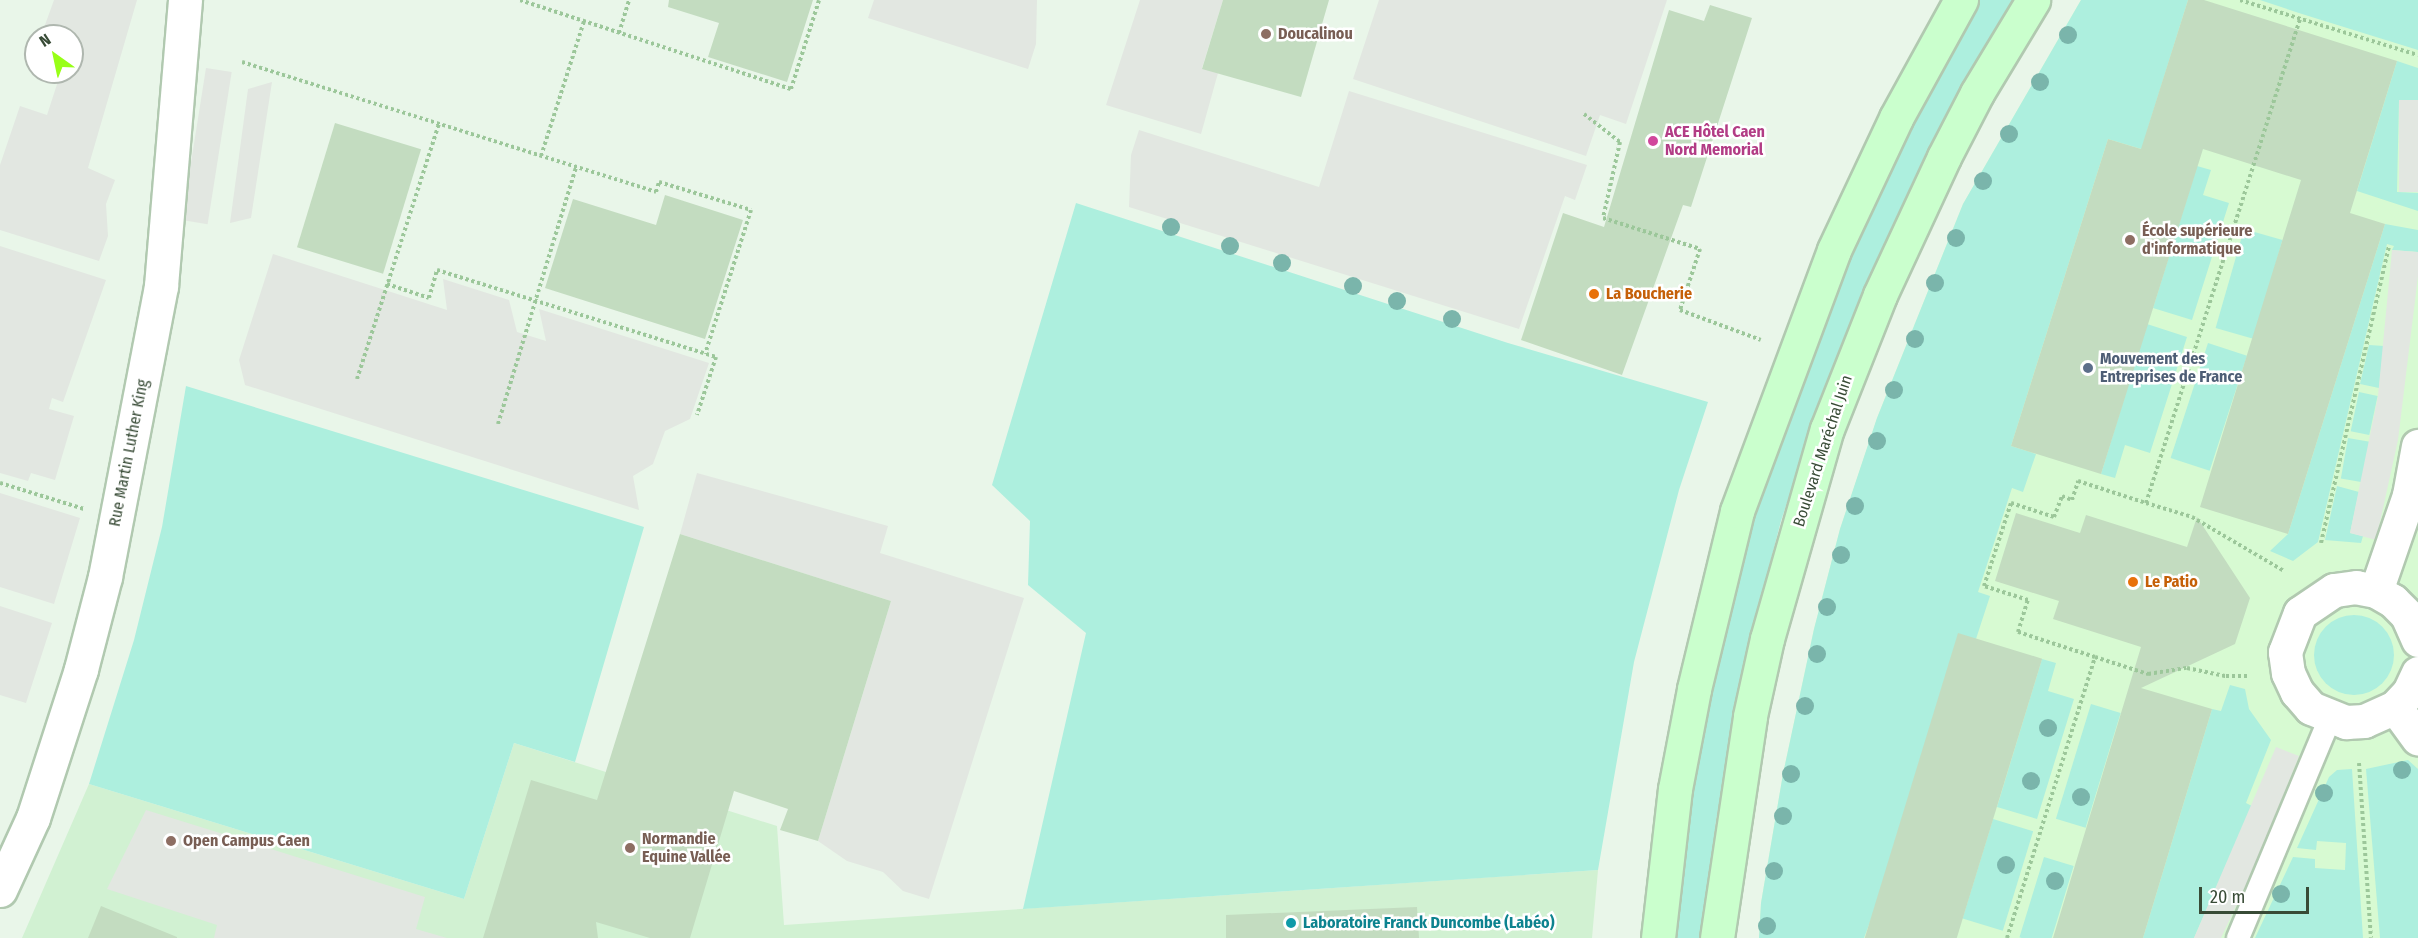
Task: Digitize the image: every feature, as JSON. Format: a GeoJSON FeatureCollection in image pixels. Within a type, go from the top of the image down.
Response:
{"type":"FeatureCollection","features":[{"type":"Feature","properties":{"kind":"main road"},"geometry":{"type":"LineString","coordinates":[[1658,938],[1683,745],[1717,585],[1737,511],[1834,250],[1896,118],[1961,0]]}},
{"type":"Feature","properties":{"kind":"main road","name":"Boulevard Maréchal Juin"},"geometry":{"type":"LineString","coordinates":[[1717,938],[1750,716],[1767,639],[1827,429],[1880,295],[1944,157],[2033,0]]}},
{"type":"Feature","properties":{"kind":"street","name":"Rue Martin Luther King"},"geometry":{"type":"LineString","coordinates":[[0,890],[33,818],[81,669],[105,577],[161,286],[185,0]]}},
{"type":"Feature","properties":{"kind":"street"},"geometry":{"type":"LineString","coordinates":[[2376,591],[2409,495],[2418,446]]}},
{"type":"Feature","properties":{"kind":"street"},"geometry":{"type":"LineString","coordinates":[[2418,634],[2393,601],[2376,591],[2356,587],[2334,590],[2300,613],[2290,632],[2285,652],[2288,673],[2297,692],[2311,708],[2330,718],[2364,721],[2395,707],[2409,692],[2418,673]]}},
{"type":"Feature","properties":{"kind":"street"},"geometry":{"type":"LineString","coordinates":[[2395,707],[2418,739]]}},
{"type":"Feature","properties":{"kind":"lane"},"geometry":{"type":"LineString","coordinates":[[2238,938],[2330,718]]}},
{"type":"Feature","properties":{"kind":"path"},"geometry":{"type":"LineString","coordinates":[[520,0],[791,89],[819,0]]}},
{"type":"Feature","properties":{"kind":"path"},"geometry":{"type":"LineString","coordinates":[[619,33],[629,0]]}},
{"type":"Feature","properties":{"kind":"path"},"geometry":{"type":"LineString","coordinates":[[2240,0],[2418,55]]}},
{"type":"Feature","properties":{"kind":"path"},"geometry":{"type":"LineString","coordinates":[[2146,502],[2300,19]]}},
{"type":"Feature","properties":{"kind":"path"},"geometry":{"type":"LineString","coordinates":[[541,156],[584,21]]}},
{"type":"Feature","properties":{"kind":"path"},"geometry":{"type":"LineString","coordinates":[[242,62],[656,192],[659,182],[751,210],[705,354]]}},
{"type":"Feature","properties":{"kind":"path"},"geometry":{"type":"LineString","coordinates":[[1584,114],[1620,142],[1603,218],[1700,249],[1680,310],[1761,340]]}},
{"type":"Feature","properties":{"kind":"path"},"geometry":{"type":"LineString","coordinates":[[357,379],[439,123]]}},
{"type":"Feature","properties":{"kind":"path"},"geometry":{"type":"LineString","coordinates":[[498,424],[576,167]]}},
{"type":"Feature","properties":{"kind":"path"},"geometry":{"type":"LineString","coordinates":[[2321,543],[2389,246]]}},
{"type":"Feature","properties":{"kind":"path"},"geometry":{"type":"LineString","coordinates":[[387,284],[429,298],[437,270],[716,357],[697,415]]}},
{"type":"Feature","properties":{"kind":"path"},"geometry":{"type":"LineString","coordinates":[[2247,676],[2226,676],[2187,668],[2148,674],[2018,632],[2028,600],[1984,586],[2011,503],[2054,517],[2062,496],[2072,500],[2078,481],[2192,517],[2284,571]]}},
{"type":"Feature","properties":{"kind":"path"},"geometry":{"type":"LineString","coordinates":[[0,483],[96,513]]}},
{"type":"Feature","properties":{"kind":"path"},"geometry":{"type":"LineString","coordinates":[[2007,938],[2096,657]]}},
{"type":"Feature","properties":{"kind":"path"},"geometry":{"type":"LineString","coordinates":[[2359,763],[2372,938]]}},
{"type":"Feature","properties":{"kind":"shaded area"},"geometry":{"type":"Polygon","coordinates":[[[54,0],[137,0],[88,168],[115,180],[106,204],[108,236],[99,261],[0,230],[0,165],[20,106],[47,115],[57,84],[84,84],[84,24],[45,24],[54,0]]]}},
{"type":"Feature","properties":{"kind":"shaded area"},"geometry":{"type":"Polygon","coordinates":[[[874,0],[1037,0],[1036,44],[1028,69],[868,18],[874,0]]]}},
{"type":"Feature","properties":{"kind":"shaded area"},"geometry":{"type":"Polygon","coordinates":[[[1140,0],[1223,0],[1202,68],[1218,73],[1201,134],[1106,105],[1140,0]]]}},
{"type":"Feature","properties":{"kind":"shaded area"},"geometry":{"type":"Polygon","coordinates":[[[1379,0],[1667,0],[1626,124],[1600,115],[1586,156],[1353,79],[1379,0]]]}},
{"type":"Feature","properties":{"kind":"shaded area"},"geometry":{"type":"Polygon","coordinates":[[[1978,0],[2014,0],[1929,150],[1874,266],[1824,390],[1781,521],[1748,648],[1716,821],[1703,938],[1673,938],[1697,750],[1736,572],[1774,443],[1874,194],[1978,0]]]}},
{"type":"Feature","properties":{"kind":"shaded area"},"geometry":{"type":"Polygon","coordinates":[[[2081,0],[2418,0],[2418,938],[1759,938],[1761,903],[1783,774],[1814,629],[1840,529],[1877,418],[1963,204],[2081,0]]]}},
{"type":"Feature","properties":{"kind":"shaded area"},"geometry":{"type":"Polygon","coordinates":[[[2081,0],[2188,0],[2147,131],[2158,154],[2108,139],[2011,446],[2036,454],[2023,492],[2012,488],[1978,592],[1990,596],[1976,639],[1864,938],[1759,938],[1761,903],[1783,774],[1814,629],[1840,529],[1877,418],[1963,204],[2081,0]]]}},
{"type":"Feature","properties":{"kind":"shaded area"},"geometry":{"type":"Polygon","coordinates":[[[2260,0],[2418,0],[2418,50],[2302,14],[2260,0]]]}},
{"type":"Feature","properties":{"kind":"shaded area"},"geometry":{"type":"Polygon","coordinates":[[[2397,61],[2418,68],[2418,100],[2399,100],[2397,192],[2418,193],[2418,211],[2357,191],[2397,61]]]}},
{"type":"Feature","properties":{"kind":"shaded area"},"geometry":{"type":"Polygon","coordinates":[[[206,68],[232,72],[208,224],[182,220],[206,68]]]}},
{"type":"Feature","properties":{"kind":"shaded area"},"geometry":{"type":"Polygon","coordinates":[[[272,82],[251,218],[230,223],[248,89],[272,82]]]}},
{"type":"Feature","properties":{"kind":"shaded area"},"geometry":{"type":"Polygon","coordinates":[[[1349,91],[1587,165],[1575,200],[1565,196],[1519,329],[1129,207],[1131,155],[1139,130],[1319,187],[1349,91]]]}},
{"type":"Feature","properties":{"kind":"shaded area"},"geometry":{"type":"Polygon","coordinates":[[[2399,100],[2418,100],[2418,192],[2399,192],[2399,100]]]}},
{"type":"Feature","properties":{"kind":"shaded area"},"geometry":{"type":"Polygon","coordinates":[[[2197,166],[2211,170],[2203,195],[2229,203],[2192,320],[2153,308],[2197,166]]]}},
{"type":"Feature","properties":{"kind":"shaded area"},"geometry":{"type":"Polygon","coordinates":[[[1076,203],[1508,343],[1708,402],[1679,490],[1634,662],[1598,870],[1023,909],[1086,633],[1028,585],[1030,521],[992,485],[1076,203]]]}},
{"type":"Feature","properties":{"kind":"shaded area"},"geometry":{"type":"Polygon","coordinates":[[[2385,224],[2418,230],[2418,252],[2392,250],[2394,246],[2387,244],[2318,542],[2293,561],[2270,551],[2288,534],[2385,224]]]}},
{"type":"Feature","properties":{"kind":"shaded area"},"geometry":{"type":"Polygon","coordinates":[[[2244,229],[2282,240],[2254,339],[2216,328],[2244,229]]]}},
{"type":"Feature","properties":{"kind":"shaded area"},"geometry":{"type":"Polygon","coordinates":[[[0,246],[106,280],[63,402],[52,398],[49,409],[74,416],[55,480],[31,473],[28,481],[0,473],[0,246]]]}},
{"type":"Feature","properties":{"kind":"shaded area"},"geometry":{"type":"Polygon","coordinates":[[[2392,250],[2418,252],[2418,276],[2398,440],[2376,540],[2350,533],[2378,396],[2392,250]]]}},
{"type":"Feature","properties":{"kind":"shaded area"},"geometry":{"type":"Polygon","coordinates":[[[273,254],[447,310],[443,279],[509,300],[517,332],[546,341],[539,309],[709,363],[690,419],[665,431],[653,464],[633,476],[639,510],[245,385],[239,360],[273,254]]]}},
{"type":"Feature","properties":{"kind":"shaded area"},"geometry":{"type":"Polygon","coordinates":[[[2147,324],[2187,337],[2150,453],[2125,445],[2115,478],[2101,474],[2147,324]]]}},
{"type":"Feature","properties":{"kind":"shaded area"},"geometry":{"type":"Polygon","coordinates":[[[2208,343],[2247,356],[2210,471],[2171,458],[2208,343]]]}},
{"type":"Feature","properties":{"kind":"shaded area"},"geometry":{"type":"Polygon","coordinates":[[[2369,345],[2384,346],[2379,388],[2360,384],[2369,345]]]}},
{"type":"Feature","properties":{"kind":"shaded area"},"geometry":{"type":"Polygon","coordinates":[[[186,386],[644,527],[575,762],[514,743],[464,899],[89,784],[134,640],[162,527],[186,386]]]}},
{"type":"Feature","properties":{"kind":"shaded area"},"geometry":{"type":"Polygon","coordinates":[[[2359,392],[2378,396],[2369,435],[2351,431],[2359,392]]]}},
{"type":"Feature","properties":{"kind":"shaded area"},"geometry":{"type":"Polygon","coordinates":[[[2348,438],[2370,442],[2363,482],[2341,478],[2348,438]]]}},
{"type":"Feature","properties":{"kind":"shaded area"},"geometry":{"type":"Polygon","coordinates":[[[697,473],[888,526],[880,553],[1024,598],[929,899],[903,891],[883,872],[847,861],[818,841],[891,601],[680,534],[697,473]]]}},
{"type":"Feature","properties":{"kind":"shaded area"},"geometry":{"type":"Polygon","coordinates":[[[2337,486],[2359,492],[2350,533],[2363,536],[2361,543],[2325,540],[2337,486]]]}},
{"type":"Feature","properties":{"kind":"shaded area"},"geometry":{"type":"Polygon","coordinates":[[[0,493],[80,518],[54,604],[0,587],[0,493]]]}},
{"type":"Feature","properties":{"kind":"shaded area"},"geometry":{"type":"Polygon","coordinates":[[[0,606],[52,623],[26,703],[0,695],[0,606]]]}},
{"type":"Feature","properties":{"kind":"shaded area"},"geometry":{"type":"Polygon","coordinates":[[[2354,615],[2376,622],[2382,627],[2393,647],[2394,655],[2387,677],[2382,683],[2362,694],[2354,695],[2332,688],[2326,683],[2315,663],[2314,655],[2321,633],[2326,627],[2346,616],[2354,615]]]}},
{"type":"Feature","properties":{"kind":"shaded area"},"geometry":{"type":"Polygon","coordinates":[[[2042,659],[2056,663],[2048,691],[2074,699],[2037,819],[1997,807],[2042,659]]]}},
{"type":"Feature","properties":{"kind":"shaded area"},"geometry":{"type":"Polygon","coordinates":[[[2230,685],[2245,689],[2249,709],[2271,740],[2246,803],[2252,806],[2194,938],[2143,938],[2212,709],[2221,711],[2230,685]]]}},
{"type":"Feature","properties":{"kind":"shaded area"},"geometry":{"type":"Polygon","coordinates":[[[2091,704],[2121,713],[2086,828],[2056,819],[2091,704]]]}},
{"type":"Feature","properties":{"kind":"shaded area","name":"Normandie Equine Vallée"},"geometry":{"type":"Polygon","coordinates":[[[514,743],[777,826],[784,925],[1598,870],[1592,938],[22,938],[89,784],[464,899],[514,743]]]}},
{"type":"Feature","properties":{"kind":"shaded area"},"geometry":{"type":"Polygon","coordinates":[[[2276,747],[2299,756],[2258,859],[2221,938],[2194,938],[2276,747]]]}},
{"type":"Feature","properties":{"kind":"shaded area"},"geometry":{"type":"Polygon","coordinates":[[[2408,760],[2418,769],[2418,938],[2380,938],[2366,769],[2408,760]]]}},
{"type":"Feature","properties":{"kind":"shaded area"},"geometry":{"type":"Polygon","coordinates":[[[2352,769],[2363,938],[2255,938],[2293,857],[2315,859],[2315,868],[2345,870],[2346,843],[2317,841],[2316,850],[2297,848],[2329,777],[2337,770],[2352,769]]]}},
{"type":"Feature","properties":{"kind":"shaded area"},"geometry":{"type":"Polygon","coordinates":[[[146,810],[425,897],[416,929],[447,938],[214,938],[217,925],[107,889],[146,810]]]}},
{"type":"Feature","properties":{"kind":"shaded area"},"geometry":{"type":"Polygon","coordinates":[[[1993,819],[2033,831],[2003,931],[1963,918],[1993,819]]]}},
{"type":"Feature","properties":{"kind":"shaded area"},"geometry":{"type":"Polygon","coordinates":[[[2044,857],[2074,866],[2052,938],[2019,937],[2044,857]]]}},
{"type":"Feature","properties":{"kind":"building"},"geometry":{"type":"Polygon","coordinates":[[[669,0],[813,0],[787,82],[708,57],[719,23],[668,7],[669,0]]]}},
{"type":"Feature","properties":{"kind":"building","name":"Doucalinou"},"geometry":{"type":"Polygon","coordinates":[[[1223,0],[1329,0],[1301,97],[1202,69],[1223,0]]]}},
{"type":"Feature","properties":{"kind":"building"},"geometry":{"type":"Polygon","coordinates":[[[2188,0],[2204,0],[2397,61],[2350,213],[2385,224],[2288,534],[2200,507],[2301,180],[2203,149],[2101,474],[2011,446],[2108,139],[2141,149],[2188,0]]]}},
{"type":"Feature","properties":{"kind":"building"},"geometry":{"type":"Polygon","coordinates":[[[1710,5],[1752,18],[1691,207],[1683,205],[1622,375],[1521,340],[1563,213],[1604,227],[1669,10],[1704,21],[1710,5]]]}},
{"type":"Feature","properties":{"kind":"building"},"geometry":{"type":"Polygon","coordinates":[[[335,123],[421,149],[383,274],[297,247],[335,123]]]}},
{"type":"Feature","properties":{"kind":"building"},"geometry":{"type":"Polygon","coordinates":[[[665,195],[743,220],[705,339],[545,288],[573,199],[656,225],[665,195]]]}},
{"type":"Feature","properties":{"kind":"building"},"geometry":{"type":"Polygon","coordinates":[[[2016,513],[2080,533],[2086,515],[2187,547],[2197,517],[2250,598],[2235,644],[2141,688],[2212,709],[2143,938],[2053,938],[2141,647],[2053,619],[2059,601],[1995,581],[2016,513]]]}},
{"type":"Feature","properties":{"kind":"building"},"geometry":{"type":"Polygon","coordinates":[[[680,534],[891,601],[818,841],[780,830],[788,809],[734,791],[690,938],[650,938],[596,922],[598,938],[483,938],[531,780],[597,800],[680,534]]]}},
{"type":"Feature","properties":{"kind":"building"},"geometry":{"type":"Polygon","coordinates":[[[1958,633],[2042,659],[1957,938],[1865,938],[1958,633]]]}},
{"type":"Feature","properties":{"kind":"building"},"geometry":{"type":"Polygon","coordinates":[[[101,906],[177,937],[177,938],[88,938],[101,906]]]}},
{"type":"Feature","properties":{"kind":"building","name":"Laboratoire Franck Duncombe (Labéo)"},"geometry":{"type":"Polygon","coordinates":[[[1417,907],[1419,938],[1226,938],[1226,915],[1417,907]]]}},
{"type":"Feature","properties":{"kind":"place","name":"Doucalinou"},"geometry":{"type":"Point","coordinates":[1266,34]}},
{"type":"Feature","properties":{"kind":"place","name":"ACE Hôtel Caen Nord Memorial"},"geometry":{"type":"Point","coordinates":[1653,141]}},
{"type":"Feature","properties":{"kind":"place","name":"École supérieure d'informatique"},"geometry":{"type":"Point","coordinates":[2130,240]}},
{"type":"Feature","properties":{"kind":"place","name":"La Boucherie"},"geometry":{"type":"Point","coordinates":[1594,294]}},
{"type":"Feature","properties":{"kind":"place","name":"Mouvement des Entreprises de France"},"geometry":{"type":"Point","coordinates":[2088,368]}},
{"type":"Feature","properties":{"kind":"place","name":"Le Patio"},"geometry":{"type":"Point","coordinates":[2133,582]}},
{"type":"Feature","properties":{"kind":"place","name":"Open Campus Caen"},"geometry":{"type":"Point","coordinates":[171,841]}},
{"type":"Feature","properties":{"kind":"place","name":"Normandie Equine Vallée"},"geometry":{"type":"Point","coordinates":[630,848]}},
{"type":"Feature","properties":{"kind":"place","name":"Laboratoire Franck Duncombe (Labéo)"},"geometry":{"type":"Point","coordinates":[1291,923]}}]}
